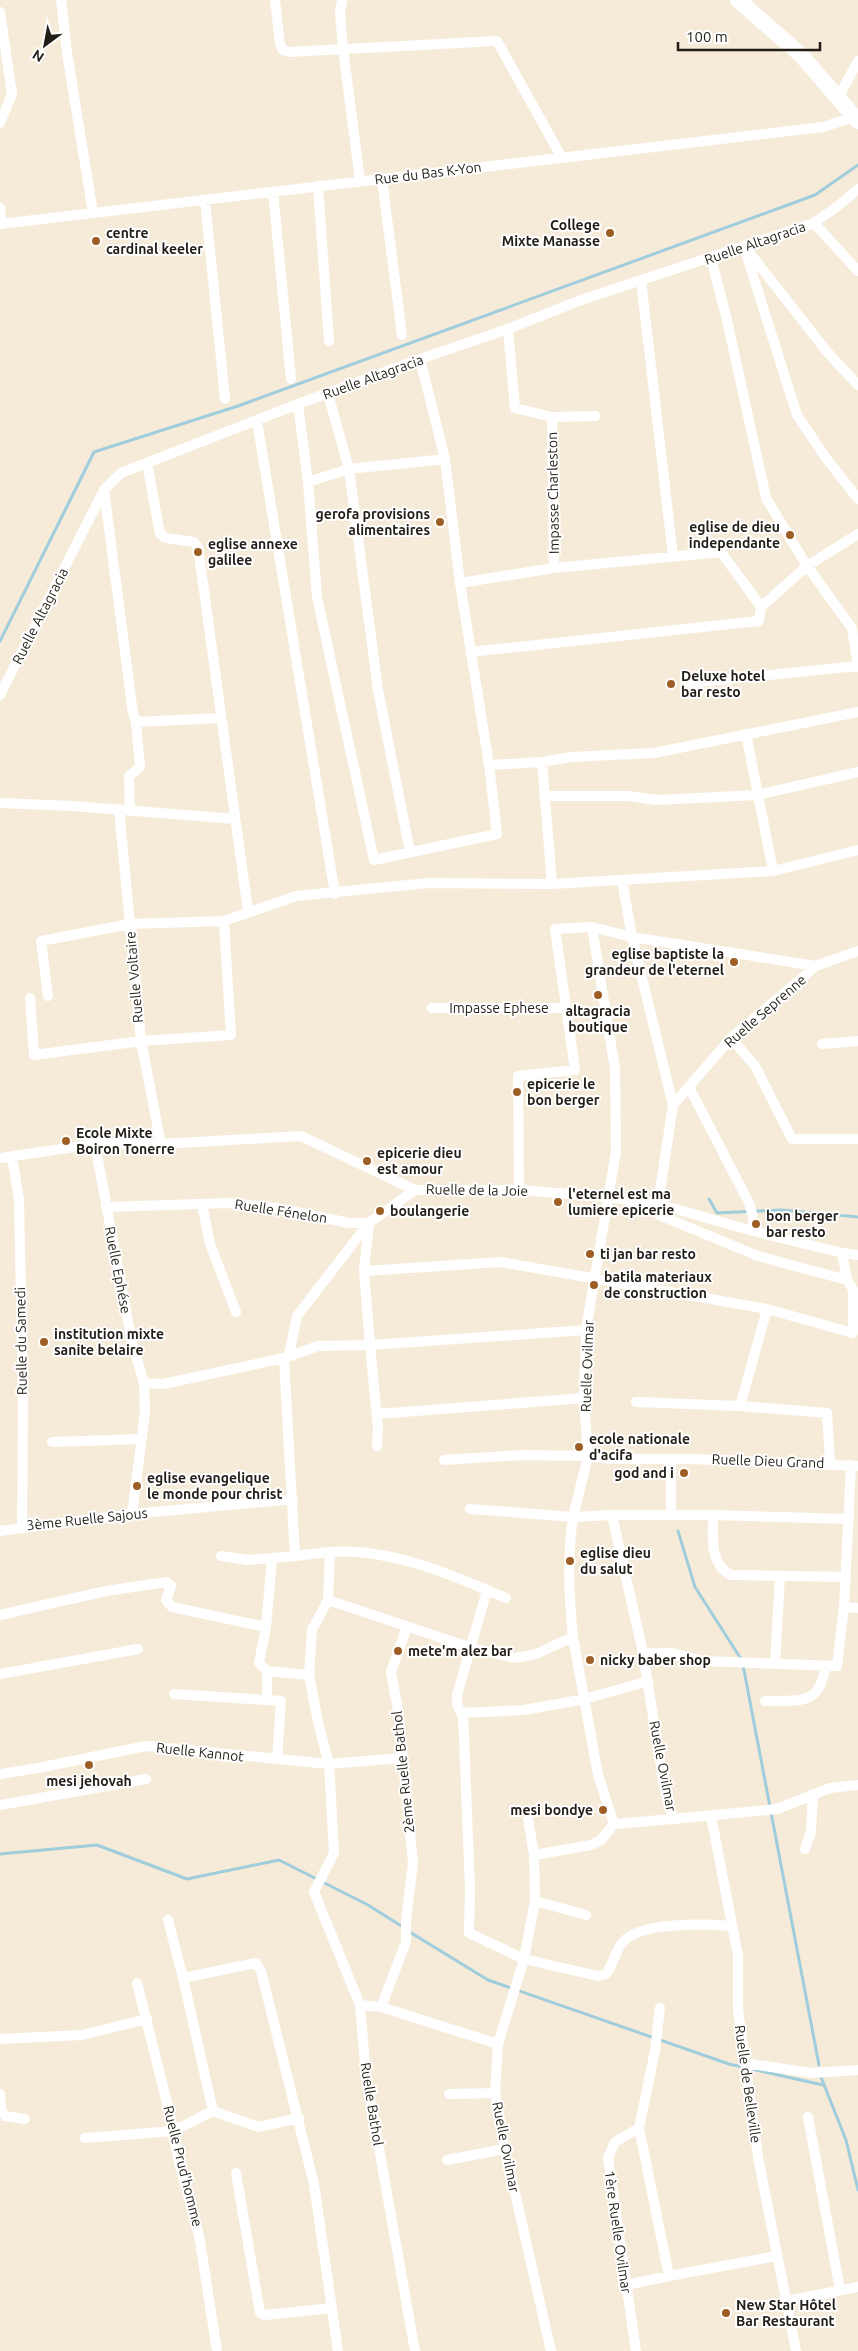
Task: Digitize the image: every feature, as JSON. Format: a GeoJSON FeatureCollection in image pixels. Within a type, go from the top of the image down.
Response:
{"type":"FeatureCollection","features":[{"type":"Feature","properties":{"kind":"main road"},"geometry":{"type":"LineString","coordinates":[[738,0],[801,55],[856,119]]}},
{"type":"Feature","properties":{"kind":"street"},"geometry":{"type":"LineString","coordinates":[[61,0],[67,53],[93,213]]}},
{"type":"Feature","properties":{"kind":"street"},"geometry":{"type":"LineString","coordinates":[[275,0],[280,44],[283,50],[290,52],[497,41],[562,158]]}},
{"type":"Feature","properties":{"kind":"street"},"geometry":{"type":"LineString","coordinates":[[342,0],[340,13],[343,48],[360,181]]}},
{"type":"Feature","properties":{"kind":"street"},"geometry":{"type":"LineString","coordinates":[[0,12],[12,94],[0,123]]}},
{"type":"Feature","properties":{"kind":"street"},"geometry":{"type":"LineString","coordinates":[[838,98],[858,61]]}},
{"type":"Feature","properties":{"kind":"street","name":"Rue du Bas K-Yon"},"geometry":{"type":"LineString","coordinates":[[1,224],[823,127],[856,119]]}},
{"type":"Feature","properties":{"kind":"street"},"geometry":{"type":"LineString","coordinates":[[382,179],[402,336]]}},
{"type":"Feature","properties":{"kind":"street"},"geometry":{"type":"LineString","coordinates":[[318,186],[329,341]]}},
{"type":"Feature","properties":{"kind":"street","name":"Ruelle Altagracia"},"geometry":{"type":"LineString","coordinates":[[0,695],[104,490],[121,473],[298,404],[508,329],[581,300],[814,223],[858,189]]}},
{"type":"Feature","properties":{"kind":"street"},"geometry":{"type":"LineString","coordinates":[[273,192],[291,379]]}},
{"type":"Feature","properties":{"kind":"street"},"geometry":{"type":"LineString","coordinates":[[205,200],[225,399]]}},
{"type":"Feature","properties":{"kind":"street"},"geometry":{"type":"LineString","coordinates":[[0,208],[1,224]]}},
{"type":"Feature","properties":{"kind":"street"},"geometry":{"type":"LineString","coordinates":[[814,223],[858,271]]}},
{"type":"Feature","properties":{"kind":"street"},"geometry":{"type":"LineString","coordinates":[[744,247],[828,353],[858,385]]}},
{"type":"Feature","properties":{"kind":"street"},"geometry":{"type":"LineString","coordinates":[[744,247],[797,415],[826,458],[858,499]]}},
{"type":"Feature","properties":{"kind":"street"},"geometry":{"type":"LineString","coordinates":[[689,683],[858,666],[852,628],[807,566],[766,498],[727,320],[711,258]]}},
{"type":"Feature","properties":{"kind":"street"},"geometry":{"type":"LineString","coordinates":[[641,280],[673,556]]}},
{"type":"Feature","properties":{"kind":"street"},"geometry":{"type":"LineString","coordinates":[[508,329],[515,408],[552,417],[595,416]]}},
{"type":"Feature","properties":{"kind":"street"},"geometry":{"type":"LineString","coordinates":[[298,404],[308,482],[318,597],[374,860],[498,834],[460,583],[446,458],[420,359]]}},
{"type":"Feature","properties":{"kind":"street"},"geometry":{"type":"LineString","coordinates":[[328,394],[349,469],[378,690],[410,852]]}},
{"type":"Feature","properties":{"kind":"street","name":"Impasse Charleston"},"geometry":{"type":"LineString","coordinates":[[552,417],[554,568]]}},
{"type":"Feature","properties":{"kind":"street"},"geometry":{"type":"LineString","coordinates":[[257,420],[335,894]]}},
{"type":"Feature","properties":{"kind":"street"},"geometry":{"type":"LineString","coordinates":[[308,482],[349,469],[446,458]]}},
{"type":"Feature","properties":{"kind":"street"},"geometry":{"type":"LineString","coordinates":[[147,463],[160,534],[166,538],[194,542],[198,547],[248,911]]}},
{"type":"Feature","properties":{"kind":"street"},"geometry":{"type":"LineString","coordinates":[[104,490],[133,713],[136,722],[221,718]]}},
{"type":"Feature","properties":{"kind":"street"},"geometry":{"type":"LineString","coordinates":[[470,652],[759,621],[761,607],[807,566],[858,534]]}},
{"type":"Feature","properties":{"kind":"street"},"geometry":{"type":"LineString","coordinates":[[460,583],[554,568],[720,552],[761,607]]}},
{"type":"Feature","properties":{"kind":"street"},"geometry":{"type":"LineString","coordinates":[[489,765],[542,762],[571,757],[654,753],[858,712]]}},
{"type":"Feature","properties":{"kind":"street","name":"Ruelle Voltaire"},"geometry":{"type":"LineString","coordinates":[[136,722],[140,767],[129,776],[124,810],[130,924],[141,1041],[161,1144]]}},
{"type":"Feature","properties":{"kind":"street"},"geometry":{"type":"LineString","coordinates":[[746,734],[773,870]]}},
{"type":"Feature","properties":{"kind":"street"},"geometry":{"type":"LineString","coordinates":[[542,762],[552,884]]}},
{"type":"Feature","properties":{"kind":"street"},"geometry":{"type":"LineString","coordinates":[[545,796],[628,796],[657,800],[757,795],[858,772]]}},
{"type":"Feature","properties":{"kind":"street"},"geometry":{"type":"LineString","coordinates":[[0,803],[124,810],[235,820]]}},
{"type":"Feature","properties":{"kind":"street"},"geometry":{"type":"LineString","coordinates":[[48,996],[41,941],[130,924],[224,921],[248,911],[296,896],[335,894],[428,883],[552,884],[773,870],[858,850]]}},
{"type":"Feature","properties":{"kind":"street"},"geometry":{"type":"LineString","coordinates":[[622,880],[632,937],[674,1105],[658,1204],[660,1215],[758,1256],[847,1280]]}},
{"type":"Feature","properties":{"kind":"street"},"geometry":{"type":"LineString","coordinates":[[30,998],[34,1055],[141,1041],[231,1035],[224,921]]}},
{"type":"Feature","properties":{"kind":"street"},"geometry":{"type":"LineString","coordinates":[[519,1190],[518,1076],[575,1070],[555,929],[592,927],[632,937],[816,966]]}},
{"type":"Feature","properties":{"kind":"street","name":"Ruelle Ovilmar"},"geometry":{"type":"LineString","coordinates":[[592,927],[615,1069],[616,1151],[586,1330],[584,1398],[588,1456],[573,1518],[568,1553],[568,1583],[573,1637],[598,1775],[614,1824],[673,1819],[664,1786],[643,1653],[612,1515]]}},
{"type":"Feature","properties":{"kind":"street","name":"Ruelle Seprenne"},"geometry":{"type":"LineString","coordinates":[[674,1105],[731,1038],[816,966],[858,951]]}},
{"type":"Feature","properties":{"kind":"street","name":"Impasse Ephese"},"geometry":{"type":"LineString","coordinates":[[432,1008],[565,1008]]}},
{"type":"Feature","properties":{"kind":"street"},"geometry":{"type":"LineString","coordinates":[[731,1038],[755,1066],[792,1139],[858,1139]]}},
{"type":"Feature","properties":{"kind":"street"},"geometry":{"type":"LineString","coordinates":[[822,1044],[858,1041]]}},
{"type":"Feature","properties":{"kind":"street"},"geometry":{"type":"LineString","coordinates":[[689,1087],[749,1203],[753,1216],[753,1231]]}},
{"type":"Feature","properties":{"kind":"street","name":"Ruelle de la Joie"},"geometry":{"type":"LineString","coordinates":[[0,1158],[96,1144],[161,1144],[301,1136],[415,1190],[519,1190],[607,1197],[658,1204],[753,1231],[842,1253],[858,1254]]}},
{"type":"Feature","properties":{"kind":"street","name":"Ruelle Ephése"},"geometry":{"type":"LineString","coordinates":[[96,1144],[132,1343],[144,1383],[145,1412],[132,1514]]}},
{"type":"Feature","properties":{"kind":"street","name":"Ruelle du Samedi"},"geometry":{"type":"LineString","coordinates":[[12,1157],[19,1199],[22,1526]]}},
{"type":"Feature","properties":{"kind":"street"},"geometry":{"type":"LineString","coordinates":[[295,1556],[286,1357],[297,1316],[369,1224],[415,1190]]}},
{"type":"Feature","properties":{"kind":"street","name":"Ruelle Fénelon"},"geometry":{"type":"LineString","coordinates":[[106,1206],[228,1203],[277,1208],[348,1223],[369,1224]]}},
{"type":"Feature","properties":{"kind":"street"},"geometry":{"type":"LineString","coordinates":[[202,1204],[210,1244],[236,1312]]}},
{"type":"Feature","properties":{"kind":"street"},"geometry":{"type":"LineString","coordinates":[[369,1224],[364,1271],[377,1414],[378,1446]]}},
{"type":"Feature","properties":{"kind":"street"},"geometry":{"type":"LineString","coordinates":[[364,1271],[501,1262],[767,1309],[853,1334],[853,1289],[847,1280],[842,1253]]}},
{"type":"Feature","properties":{"kind":"street"},"geometry":{"type":"LineString","coordinates":[[740,1406],[767,1309]]}},
{"type":"Feature","properties":{"kind":"street"},"geometry":{"type":"LineString","coordinates":[[144,1383],[163,1384],[286,1357],[318,1346],[370,1345],[586,1330]]}},
{"type":"Feature","properties":{"kind":"street"},"geometry":{"type":"LineString","coordinates":[[377,1414],[584,1398]]}},
{"type":"Feature","properties":{"kind":"street"},"geometry":{"type":"LineString","coordinates":[[636,1402],[827,1412],[830,1463]]}},
{"type":"Feature","properties":{"kind":"street"},"geometry":{"type":"LineString","coordinates":[[52,1442],[142,1439]]}},
{"type":"Feature","properties":{"kind":"street","name":"Ruelle Dieu Grand"},"geometry":{"type":"LineString","coordinates":[[444,1460],[522,1455],[855,1465]]}},
{"type":"Feature","properties":{"kind":"street"},"geometry":{"type":"LineString","coordinates":[[671,1459],[671,1515]]}},
{"type":"Feature","properties":{"kind":"street"},"geometry":{"type":"LineString","coordinates":[[643,1653],[672,1653],[702,1660],[834,1667],[839,1661],[849,1519],[855,1465]]}},
{"type":"Feature","properties":{"kind":"street","name":"3ème Ruelle Sajous"},"geometry":{"type":"LineString","coordinates":[[0,1531],[22,1526],[293,1499]]}},
{"type":"Feature","properties":{"kind":"street"},"geometry":{"type":"LineString","coordinates":[[470,1509],[573,1518],[612,1515],[714,1515],[849,1519]]}},
{"type":"Feature","properties":{"kind":"street"},"geometry":{"type":"LineString","coordinates":[[714,1515],[713,1547],[719,1566],[731,1576],[846,1577]]}},
{"type":"Feature","properties":{"kind":"street"},"geometry":{"type":"LineString","coordinates":[[222,1556],[248,1560],[330,1552],[365,1551],[449,1574],[506,1598]]}},
{"type":"Feature","properties":{"kind":"street"},"geometry":{"type":"LineString","coordinates":[[330,1552],[328,1600],[472,1648],[515,1658],[536,1654],[573,1637]]}},
{"type":"Feature","properties":{"kind":"street"},"geometry":{"type":"LineString","coordinates":[[267,1699],[267,1671],[260,1663],[266,1627],[272,1558]]}},
{"type":"Feature","properties":{"kind":"street"},"geometry":{"type":"LineString","coordinates":[[775,1664],[780,1576]]}},
{"type":"Feature","properties":{"kind":"street"},"geometry":{"type":"LineString","coordinates":[[0,1615],[106,1591],[167,1582],[171,1586],[166,1600],[172,1607],[266,1627]]}},
{"type":"Feature","properties":{"kind":"street"},"geometry":{"type":"LineString","coordinates":[[487,1590],[472,1648],[457,1695],[457,1704],[462,1714],[470,1888],[468,1932],[524,1959],[598,1976],[606,1974],[622,1943],[630,1936],[666,1926],[686,1924],[732,1926]]}},
{"type":"Feature","properties":{"kind":"street","name":"Ruelle Bathol"},"geometry":{"type":"LineString","coordinates":[[328,1600],[312,1630],[309,1675],[318,1722],[329,1764],[334,1853],[314,1892],[360,2005],[366,2075],[415,2351]]}},
{"type":"Feature","properties":{"kind":"street"},"geometry":{"type":"LineString","coordinates":[[844,1606],[858,1608]]}},
{"type":"Feature","properties":{"kind":"street","name":"2ème Ruelle Bathol"},"geometry":{"type":"LineString","coordinates":[[381,2007],[406,1942],[406,1920],[413,1863],[398,1710],[391,1672],[407,1627]]}},
{"type":"Feature","properties":{"kind":"street"},"geometry":{"type":"LineString","coordinates":[[0,1674],[138,1649]]}},
{"type":"Feature","properties":{"kind":"street"},"geometry":{"type":"LineString","coordinates":[[766,1701],[804,1699],[811,1696],[818,1690],[826,1667]]}},
{"type":"Feature","properties":{"kind":"street"},"geometry":{"type":"LineString","coordinates":[[267,1671],[309,1675]]}},
{"type":"Feature","properties":{"kind":"street"},"geometry":{"type":"LineString","coordinates":[[462,1714],[524,1710],[585,1699],[648,1681]]}},
{"type":"Feature","properties":{"kind":"street"},"geometry":{"type":"LineString","coordinates":[[174,1694],[281,1701],[277,1759]]}},
{"type":"Feature","properties":{"kind":"street","name":"Ruelle Kannot"},"geometry":{"type":"LineString","coordinates":[[0,1774],[146,1746],[329,1764],[402,1758]]}},
{"type":"Feature","properties":{"kind":"street"},"geometry":{"type":"LineString","coordinates":[[0,1806],[146,1779]]}},
{"type":"Feature","properties":{"kind":"street"},"geometry":{"type":"LineString","coordinates":[[673,1819],[777,1809],[830,1788],[858,1785]]}},
{"type":"Feature","properties":{"kind":"street"},"geometry":{"type":"LineString","coordinates":[[805,1850],[811,1832],[813,1794]]}},
{"type":"Feature","properties":{"kind":"street","name":"Ruelle de Belleville"},"geometry":{"type":"LineString","coordinates":[[711,1816],[738,1956],[738,2010],[758,2157],[796,2351]]}},
{"type":"Feature","properties":{"kind":"street","name":"Ruelle Ovilmar"},"geometry":{"type":"LineString","coordinates":[[528,1819],[534,1855],[535,1901],[524,1959],[510,1998],[498,2044],[495,2093],[504,2149],[551,2351]]}},
{"type":"Feature","properties":{"kind":"street"},"geometry":{"type":"LineString","coordinates":[[534,1855],[591,1844],[601,1840],[614,1824]]}},
{"type":"Feature","properties":{"kind":"street"},"geometry":{"type":"LineString","coordinates":[[535,1901],[586,1915]]}},
{"type":"Feature","properties":{"kind":"street"},"geometry":{"type":"LineString","coordinates":[[168,1920],[213,2111]]}},
{"type":"Feature","properties":{"kind":"street"},"geometry":{"type":"LineString","coordinates":[[183,1978],[256,1962],[261,1971],[314,2184],[338,2351]]}},
{"type":"Feature","properties":{"kind":"street","name":"Ruelle Prud'homme"},"geometry":{"type":"LineString","coordinates":[[137,1983],[179,2162],[199,2235],[217,2351]]}},
{"type":"Feature","properties":{"kind":"street"},"geometry":{"type":"LineString","coordinates":[[360,2005],[381,2007],[498,2044]]}},
{"type":"Feature","properties":{"kind":"street"},"geometry":{"type":"LineString","coordinates":[[660,2008],[655,2051],[639,2128],[669,2276]]}},
{"type":"Feature","properties":{"kind":"street"},"geometry":{"type":"LineString","coordinates":[[0,2039],[82,2035],[146,2019]]}},
{"type":"Feature","properties":{"kind":"street"},"geometry":{"type":"LineString","coordinates":[[745,2067],[812,2073],[858,2070]]}},
{"type":"Feature","properties":{"kind":"street"},"geometry":{"type":"LineString","coordinates":[[449,2094],[495,2093]]}},
{"type":"Feature","properties":{"kind":"street"},"geometry":{"type":"LineString","coordinates":[[0,2094],[1,2110],[5,2116],[25,2119]]}},
{"type":"Feature","properties":{"kind":"street"},"geometry":{"type":"LineString","coordinates":[[85,2138],[173,2131],[213,2111],[258,2127],[299,2118]]}},
{"type":"Feature","properties":{"kind":"street"},"geometry":{"type":"LineString","coordinates":[[808,2118],[840,2290]]}},
{"type":"Feature","properties":{"kind":"street","name":"1ère Ruelle Ovilmar"},"geometry":{"type":"LineString","coordinates":[[636,2351],[608,2158],[615,2142],[639,2128]]}},
{"type":"Feature","properties":{"kind":"street"},"geometry":{"type":"LineString","coordinates":[[447,2160],[504,2149]]}},
{"type":"Feature","properties":{"kind":"street"},"geometry":{"type":"LineString","coordinates":[[236,2174],[260,2313],[266,2316],[332,2308]]}},
{"type":"Feature","properties":{"kind":"street"},"geometry":{"type":"LineString","coordinates":[[626,2285],[777,2256]]}},
{"type":"Feature","properties":{"kind":"street"},"geometry":{"type":"LineString","coordinates":[[786,2301],[858,2287]]}},
{"type":"Feature","properties":{"kind":"waterway"},"geometry":{"type":"LineString","coordinates":[[0,641],[94,452],[238,406],[815,195],[858,165]]}},
{"type":"Feature","properties":{"kind":"waterway"},"geometry":{"type":"LineString","coordinates":[[709,1199],[717,1213],[782,1210],[858,1217]]}},
{"type":"Feature","properties":{"kind":"waterway"},"geometry":{"type":"LineString","coordinates":[[678,1531],[695,1587],[741,1659]]}},
{"type":"Feature","properties":{"kind":"waterway"},"geometry":{"type":"LineString","coordinates":[[743,1665],[819,2065]]}},
{"type":"Feature","properties":{"kind":"waterway"},"geometry":{"type":"LineString","coordinates":[[0,1854],[97,1845],[187,1879],[279,1860],[368,1905],[403,1927]]}},
{"type":"Feature","properties":{"kind":"waterway"},"geometry":{"type":"LineString","coordinates":[[408,1931],[488,1980],[729,2064],[823,2085]]}},
{"type":"Feature","properties":{"kind":"waterway"},"geometry":{"type":"LineString","coordinates":[[821,2077],[846,2140],[858,2190]]}},
{"type":"Feature","properties":{"kind":"place","name":"College Mixte Manasse"},"geometry":{"type":"Point","coordinates":[610,233]}},
{"type":"Feature","properties":{"kind":"place","name":"centre cardinal keeler"},"geometry":{"type":"Point","coordinates":[96,241]}},
{"type":"Feature","properties":{"kind":"place","name":"gerofa provisions alimentaires"},"geometry":{"type":"Point","coordinates":[440,522]}},
{"type":"Feature","properties":{"kind":"place","name":"eglise de dieu independante"},"geometry":{"type":"Point","coordinates":[790,535]}},
{"type":"Feature","properties":{"kind":"place","name":"eglise annexe galilee"},"geometry":{"type":"Point","coordinates":[198,552]}},
{"type":"Feature","properties":{"kind":"place","name":"Deluxe hotel bar resto"},"geometry":{"type":"Point","coordinates":[671,684]}},
{"type":"Feature","properties":{"kind":"place","name":"eglise baptiste la grandeur de l'eternel"},"geometry":{"type":"Point","coordinates":[734,962]}},
{"type":"Feature","properties":{"kind":"place","name":"altagracia boutique"},"geometry":{"type":"Point","coordinates":[598,995]}},
{"type":"Feature","properties":{"kind":"place","name":"epicerie le bon berger"},"geometry":{"type":"Point","coordinates":[517,1092]}},
{"type":"Feature","properties":{"kind":"place","name":"Ecole Mixte Boiron Tonerre"},"geometry":{"type":"Point","coordinates":[66,1141]}},
{"type":"Feature","properties":{"kind":"place","name":"epicerie dieu est amour"},"geometry":{"type":"Point","coordinates":[367,1161]}},
{"type":"Feature","properties":{"kind":"place","name":"l'eternel est ma lumiere epicerie"},"geometry":{"type":"Point","coordinates":[558,1202]}},
{"type":"Feature","properties":{"kind":"place","name":"boulangerie"},"geometry":{"type":"Point","coordinates":[380,1211]}},
{"type":"Feature","properties":{"kind":"place","name":"bon berger bar resto"},"geometry":{"type":"Point","coordinates":[756,1224]}},
{"type":"Feature","properties":{"kind":"place","name":"ti jan bar resto"},"geometry":{"type":"Point","coordinates":[590,1254]}},
{"type":"Feature","properties":{"kind":"place","name":"batila materiaux de construction"},"geometry":{"type":"Point","coordinates":[594,1285]}},
{"type":"Feature","properties":{"kind":"place","name":"institution mixte sanite belaire"},"geometry":{"type":"Point","coordinates":[44,1342]}},
{"type":"Feature","properties":{"kind":"place","name":"ecole nationale d'acifa"},"geometry":{"type":"Point","coordinates":[579,1447]}},
{"type":"Feature","properties":{"kind":"place","name":"god and i"},"geometry":{"type":"Point","coordinates":[684,1473]}},
{"type":"Feature","properties":{"kind":"place","name":"eglise evangelique le monde pour christ"},"geometry":{"type":"Point","coordinates":[137,1486]}},
{"type":"Feature","properties":{"kind":"place","name":"eglise dieu du salut"},"geometry":{"type":"Point","coordinates":[570,1561]}},
{"type":"Feature","properties":{"kind":"place","name":"mete'm alez bar"},"geometry":{"type":"Point","coordinates":[398,1651]}},
{"type":"Feature","properties":{"kind":"place","name":"nicky baber shop"},"geometry":{"type":"Point","coordinates":[590,1660]}},
{"type":"Feature","properties":{"kind":"place","name":"mesi jehovah"},"geometry":{"type":"Point","coordinates":[89,1765]}},
{"type":"Feature","properties":{"kind":"place","name":"mesi bondye"},"geometry":{"type":"Point","coordinates":[603,1810]}},
{"type":"Feature","properties":{"kind":"place","name":"New Star Hôtel Bar Restaurant"},"geometry":{"type":"Point","coordinates":[726,2313]}}]}
